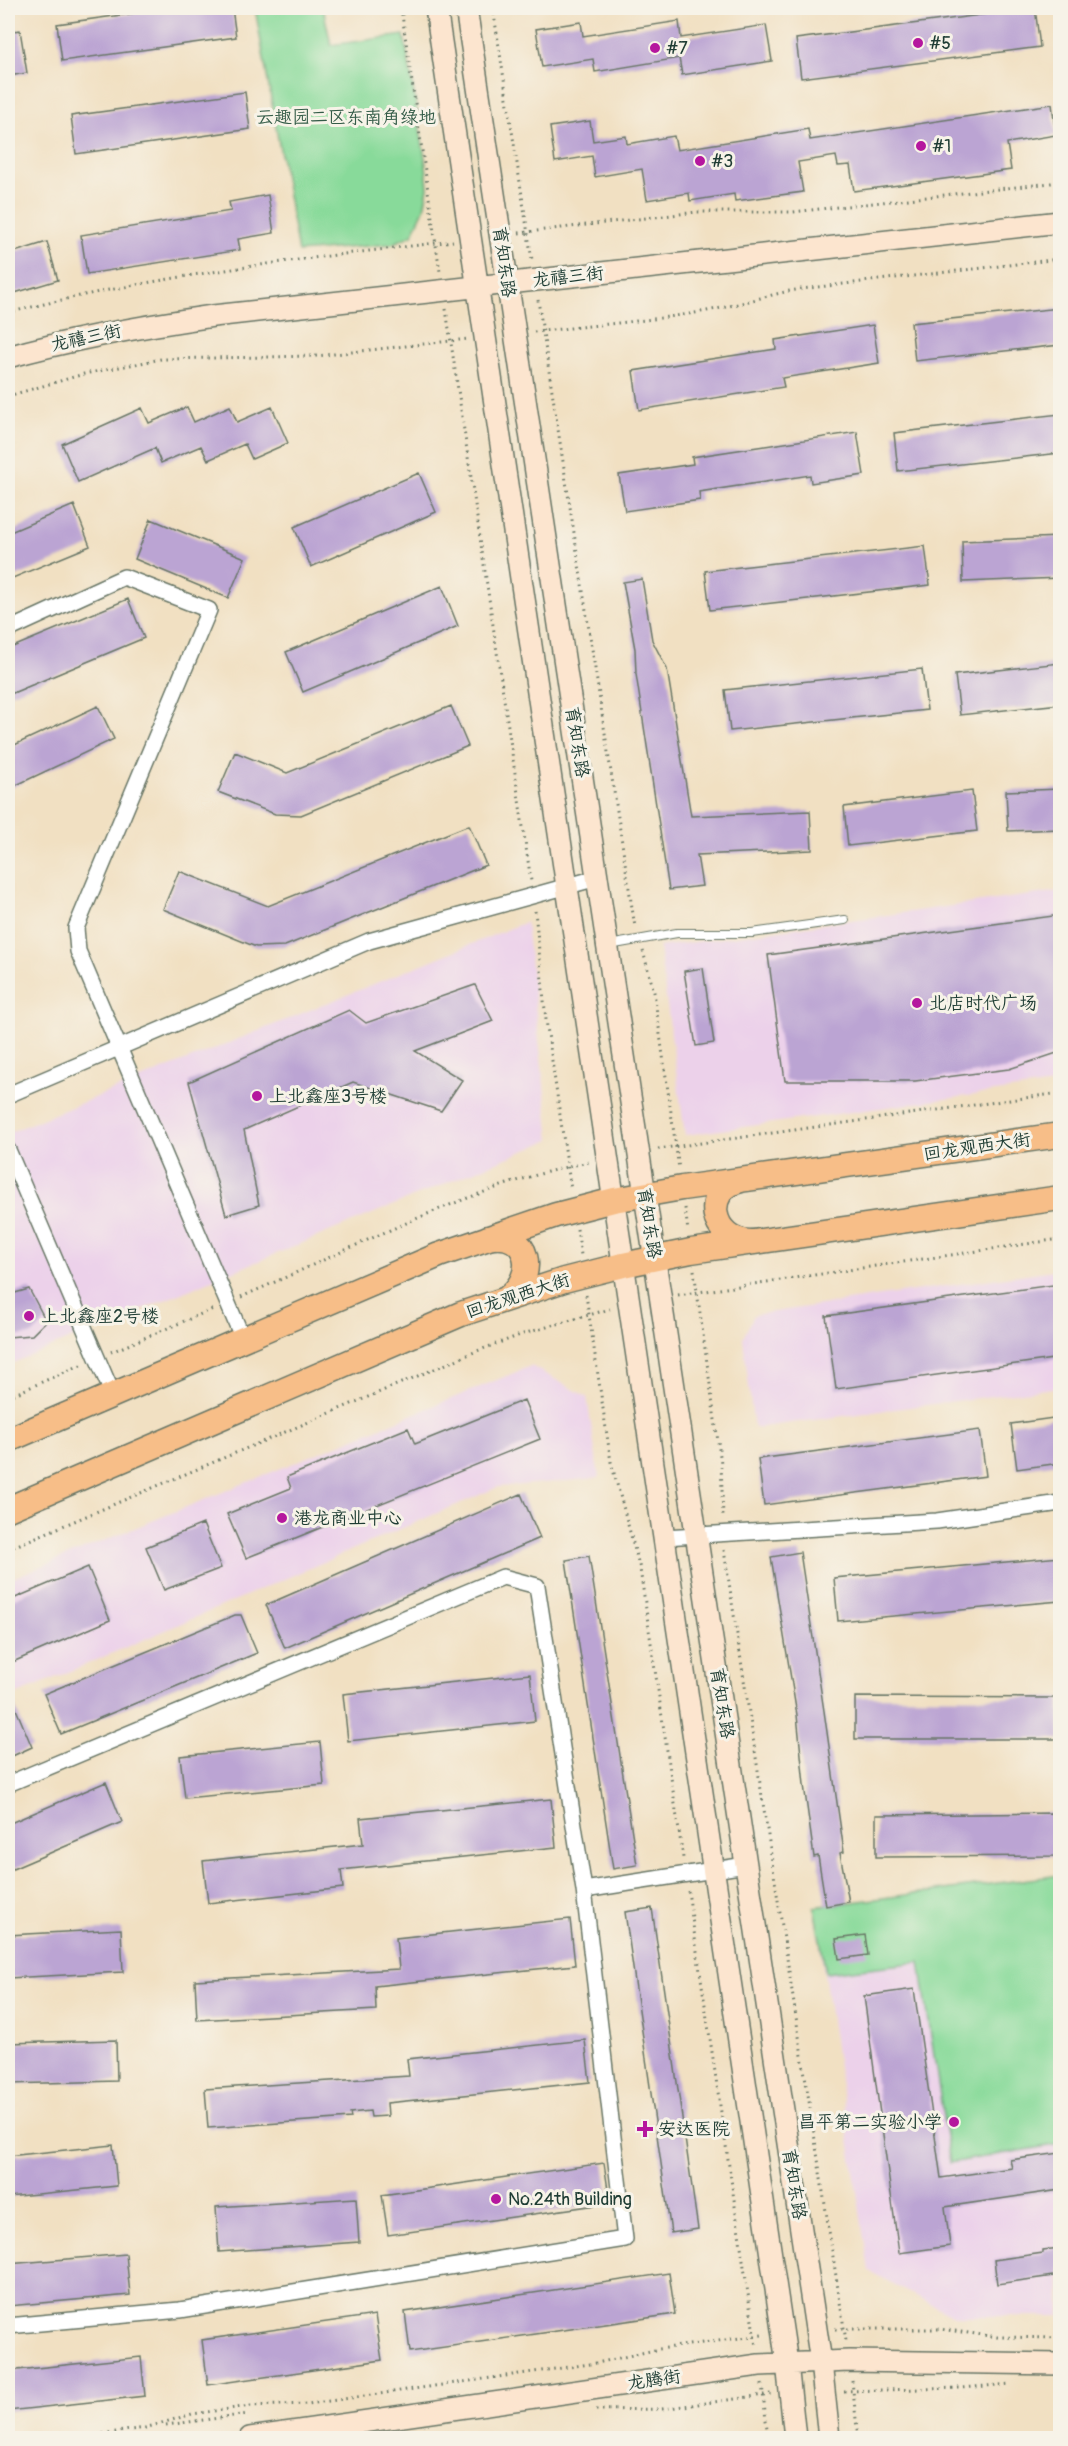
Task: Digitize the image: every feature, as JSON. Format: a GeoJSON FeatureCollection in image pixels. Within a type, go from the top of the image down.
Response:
{"type":"FeatureCollection","features":[{"type":"Feature","properties":{"kind":"main road","name":"育知东路"},"geometry":{"type":"LineString","coordinates":[[436,8],[787,2363],[795,2439]]}},
{"type":"Feature","properties":{"kind":"main road","name":"育知东路"},"geometry":{"type":"LineString","coordinates":[[466,8],[821,2362],[829,2439]]}},
{"type":"Feature","properties":{"kind":"main road","name":"龙禧三街"},"geometry":{"type":"LineString","coordinates":[[8,357],[93,336],[152,325],[1060,222]]}},
{"type":"Feature","properties":{"kind":"main road","name":"回龙观西大街"},"geometry":{"type":"LineString","coordinates":[[8,1440],[439,1255],[574,1211],[614,1200],[682,1188],[1060,1135]]}},
{"type":"Feature","properties":{"kind":"main road"},"geometry":{"type":"LineString","coordinates":[[743,1179],[731,1183],[721,1192],[716,1204],[715,1217],[726,1234],[739,1241],[754,1242]]}},
{"type":"Feature","properties":{"kind":"main road","name":"回龙观西大街"},"geometry":{"type":"LineString","coordinates":[[8,1509],[461,1314],[583,1275],[691,1251],[1060,1198]]}},
{"type":"Feature","properties":{"kind":"main road"},"geometry":{"type":"LineString","coordinates":[[488,1238],[500,1236],[512,1240],[522,1250],[527,1262],[522,1282],[506,1299]]}},
{"type":"Feature","properties":{"kind":"main road","name":"龙腾街"},"geometry":{"type":"LineString","coordinates":[[250,2439],[743,2367],[821,2362],[1060,2364]]}},
{"type":"Feature","properties":{"kind":"street"},"geometry":{"type":"LineString","coordinates":[[8,630],[124,577],[209,610],[76,928],[78,951],[243,1339]]}},
{"type":"Feature","properties":{"kind":"street"},"geometry":{"type":"LineString","coordinates":[[8,1095],[369,941],[597,878]]}},
{"type":"Feature","properties":{"kind":"street"},"geometry":{"type":"LineString","coordinates":[[8,1150],[112,1395]]}},
{"type":"Feature","properties":{"kind":"street"},"geometry":{"type":"LineString","coordinates":[[664,1537],[938,1521],[1060,1503]]}},
{"type":"Feature","properties":{"kind":"street"},"geometry":{"type":"LineString","coordinates":[[8,1784],[503,1577],[537,1586],[584,1890],[625,2239],[180,2310],[8,2325]]}},
{"type":"Feature","properties":{"kind":"street"},"geometry":{"type":"LineString","coordinates":[[584,1890],[746,1865]]}},
{"type":"Feature","properties":{"kind":"lane"},"geometry":{"type":"LineString","coordinates":[[607,945],[677,933],[752,933],[845,920]]}},
{"type":"Feature","properties":{"kind":"path"},"geometry":{"type":"LineString","coordinates":[[400,8],[433,223]]}},
{"type":"Feature","properties":{"kind":"path"},"geometry":{"type":"LineString","coordinates":[[493,8],[632,913],[654,992],[721,1463],[725,1560],[840,2303]]}},
{"type":"Feature","properties":{"kind":"path"},"geometry":{"type":"LineString","coordinates":[[543,230],[697,212],[793,212],[1060,182]]}},
{"type":"Feature","properties":{"kind":"path"},"geometry":{"type":"LineString","coordinates":[[8,313],[102,290],[184,275],[422,244]]}},
{"type":"Feature","properties":{"kind":"path"},"geometry":{"type":"LineString","coordinates":[[556,329],[674,316],[801,289],[1060,259]]}},
{"type":"Feature","properties":{"kind":"path"},"geometry":{"type":"LineString","coordinates":[[8,396],[84,374],[161,359],[316,356],[435,342]]}},
{"type":"Feature","properties":{"kind":"path"},"geometry":{"type":"LineString","coordinates":[[453,356],[533,895],[546,1020],[611,1462],[640,1569],[750,2307]]}},
{"type":"Feature","properties":{"kind":"path"},"geometry":{"type":"LineString","coordinates":[[694,1144],[1060,1093]]}},
{"type":"Feature","properties":{"kind":"path"},"geometry":{"type":"LineString","coordinates":[[8,1397],[455,1203],[548,1173]]}},
{"type":"Feature","properties":{"kind":"path"},"geometry":{"type":"LineString","coordinates":[[713,1289],[1060,1239]]}},
{"type":"Feature","properties":{"kind":"path"},"geometry":{"type":"LineString","coordinates":[[8,1549],[477,1351],[565,1321]]}},
{"type":"Feature","properties":{"kind":"path"},"geometry":{"type":"LineString","coordinates":[[873,2329],[940,2329],[997,2337],[1060,2338]]}},
{"type":"Feature","properties":{"kind":"path"},"geometry":{"type":"LineString","coordinates":[[73,2439],[145,2428],[181,2416],[203,2412],[251,2406],[308,2404],[597,2363],[659,2349],[728,2339]]}},
{"type":"Feature","properties":{"kind":"path"},"geometry":{"type":"LineString","coordinates":[[881,2390],[969,2388],[1013,2384]]}},
{"type":"Feature","properties":{"kind":"path"},"geometry":{"type":"LineString","coordinates":[[586,2410],[662,2409],[735,2399]]}},
{"type":"Feature","properties":{"kind":"path"},"geometry":{"type":"LineString","coordinates":[[166,2425],[192,2419],[239,2413],[249,2414]]}},
{"type":"Feature","properties":{"kind":"path"},"geometry":{"type":"LineString","coordinates":[[856,2422],[858,2439]]}},
{"type":"Feature","properties":{"kind":"path"},"geometry":{"type":"LineString","coordinates":[[766,2425],[768,2439]]}},
{"type":"Feature","properties":{"kind":"shaded area"},"geometry":{"type":"Polygon","coordinates":[[[1060,891],[1060,1083],[685,1135],[659,947],[1060,891]]]}},
{"type":"Feature","properties":{"kind":"shaded area"},"geometry":{"type":"Polygon","coordinates":[[[526,922],[550,1140],[8,1365],[8,1133],[526,922]]]}},
{"type":"Feature","properties":{"kind":"shaded area"},"geometry":{"type":"Polygon","coordinates":[[[1060,1269],[1060,1387],[754,1428],[743,1338],[754,1315],[1060,1269]]]}},
{"type":"Feature","properties":{"kind":"shaded area","name":"港龙商业中心"},"geometry":{"type":"Polygon","coordinates":[[[531,1366],[587,1397],[599,1478],[498,1487],[8,1698],[8,1580],[531,1366]]]}},
{"type":"Feature","properties":{"kind":"shaded area","name":"昌平第二实验小学"},"geometry":{"type":"Polygon","coordinates":[[[1060,1875],[1060,2316],[954,2316],[869,2271],[814,1907],[1060,1875]]]}},
{"type":"Feature","properties":{"kind":"green space","name":"云趣园二区东南角绿地"},"geometry":{"type":"Polygon","coordinates":[[[255,8],[323,8],[331,45],[404,35],[428,188],[424,209],[412,235],[392,244],[298,252],[255,8]]]}},
{"type":"Feature","properties":{"kind":"green space"},"geometry":{"type":"Polygon","coordinates":[[[1060,1875],[1060,2144],[950,2163],[920,1962],[826,1973],[814,1907],[1060,1875]]]}},
{"type":"Feature","properties":{"kind":"building"},"geometry":{"type":"Polygon","coordinates":[[[172,8],[232,8],[236,37],[62,61],[57,24],[172,8]]]}},
{"type":"Feature","properties":{"kind":"building","name":"#5"},"geometry":{"type":"Polygon","coordinates":[[[1035,8],[1040,47],[801,78],[796,39],[1035,8]]]}},
{"type":"Feature","properties":{"kind":"building","name":"#7"},"geometry":{"type":"Polygon","coordinates":[[[679,21],[681,38],[766,25],[772,61],[682,75],[679,58],[595,72],[593,59],[542,67],[536,29],[581,22],[583,36],[679,21]]]}},
{"type":"Feature","properties":{"kind":"building"},"geometry":{"type":"Polygon","coordinates":[[[20,30],[27,73],[8,76],[8,32],[20,30]]]}},
{"type":"Feature","properties":{"kind":"building"},"geometry":{"type":"Polygon","coordinates":[[[245,92],[250,129],[76,154],[71,116],[245,92]]]}},
{"type":"Feature","properties":{"kind":"building"},"geometry":{"type":"Polygon","coordinates":[[[1052,104],[1056,135],[1007,143],[1011,170],[854,191],[850,165],[838,166],[836,156],[798,162],[803,192],[735,201],[734,194],[690,201],[689,193],[647,200],[642,169],[595,177],[592,156],[555,162],[550,127],[590,121],[593,141],[626,136],[627,144],[674,136],[677,150],[808,129],[810,140],[1052,104]]]}},
{"type":"Feature","properties":{"kind":"building"},"geometry":{"type":"Polygon","coordinates":[[[268,195],[274,233],[238,239],[240,250],[87,274],[81,235],[231,211],[229,202],[268,195]]]}},
{"type":"Feature","properties":{"kind":"building"},"geometry":{"type":"Polygon","coordinates":[[[47,242],[58,280],[8,295],[8,254],[47,242]]]}},
{"type":"Feature","properties":{"kind":"building"},"geometry":{"type":"Polygon","coordinates":[[[1060,308],[1060,345],[915,361],[911,323],[1060,308]]]}},
{"type":"Feature","properties":{"kind":"building"},"geometry":{"type":"Polygon","coordinates":[[[873,325],[879,363],[782,378],[784,387],[639,410],[633,371],[776,349],[775,340],[873,325]]]}},
{"type":"Feature","properties":{"kind":"building"},"geometry":{"type":"Polygon","coordinates":[[[230,406],[237,422],[272,407],[288,443],[252,459],[245,444],[208,460],[201,446],[161,463],[155,448],[78,482],[62,444],[142,408],[149,423],[187,407],[194,422],[230,406]]]}},
{"type":"Feature","properties":{"kind":"building"},"geometry":{"type":"Polygon","coordinates":[[[1060,414],[1060,453],[898,471],[894,433],[1060,414]]]}},
{"type":"Feature","properties":{"kind":"building"},"geometry":{"type":"Polygon","coordinates":[[[857,432],[864,475],[811,483],[810,475],[699,492],[700,500],[625,511],[619,475],[693,464],[692,457],[857,432]]]}},
{"type":"Feature","properties":{"kind":"building"},"geometry":{"type":"Polygon","coordinates":[[[419,473],[436,512],[311,567],[294,527],[419,473]]]}},
{"type":"Feature","properties":{"kind":"building"},"geometry":{"type":"Polygon","coordinates":[[[74,505],[90,546],[8,580],[8,533],[74,505]]]}},
{"type":"Feature","properties":{"kind":"building"},"geometry":{"type":"Polygon","coordinates":[[[151,519],[245,558],[228,598],[135,559],[151,519]]]}},
{"type":"Feature","properties":{"kind":"building"},"geometry":{"type":"Polygon","coordinates":[[[1060,537],[1060,578],[963,582],[962,541],[1060,537]]]}},
{"type":"Feature","properties":{"kind":"building"},"geometry":{"type":"Polygon","coordinates":[[[925,546],[930,585],[710,610],[705,571],[925,546]]]}},
{"type":"Feature","properties":{"kind":"building"},"geometry":{"type":"Polygon","coordinates":[[[642,579],[652,640],[667,669],[691,816],[810,811],[812,850],[697,855],[702,886],[669,890],[636,674],[635,649],[623,582],[642,579]]]}},
{"type":"Feature","properties":{"kind":"building"},"geometry":{"type":"Polygon","coordinates":[[[442,586],[458,626],[303,692],[286,652],[442,586]]]}},
{"type":"Feature","properties":{"kind":"building"},"geometry":{"type":"Polygon","coordinates":[[[128,599],[144,638],[8,695],[8,649],[128,599]]]}},
{"type":"Feature","properties":{"kind":"building"},"geometry":{"type":"Polygon","coordinates":[[[1060,663],[1060,704],[960,715],[955,675],[1060,663]]]}},
{"type":"Feature","properties":{"kind":"building"},"geometry":{"type":"Polygon","coordinates":[[[922,669],[927,710],[730,731],[725,690],[922,669]]]}},
{"type":"Feature","properties":{"kind":"building"},"geometry":{"type":"Polygon","coordinates":[[[98,706],[114,739],[8,789],[8,748],[98,706]]]}},
{"type":"Feature","properties":{"kind":"building"},"geometry":{"type":"Polygon","coordinates":[[[451,706],[468,746],[301,815],[275,814],[218,792],[235,752],[287,773],[451,706]]]}},
{"type":"Feature","properties":{"kind":"building"},"geometry":{"type":"Polygon","coordinates":[[[1060,789],[1060,829],[1008,831],[1006,791],[1060,789]]]}},
{"type":"Feature","properties":{"kind":"building"},"geometry":{"type":"Polygon","coordinates":[[[972,791],[977,831],[848,846],[844,807],[972,791]]]}},
{"type":"Feature","properties":{"kind":"building"},"geometry":{"type":"Polygon","coordinates":[[[469,825],[486,865],[285,946],[256,947],[163,909],[179,871],[268,906],[469,825]]]}},
{"type":"Feature","properties":{"kind":"building","name":"北店时代广场"},"geometry":{"type":"Polygon","coordinates":[[[1060,915],[1060,1052],[1009,1069],[915,1081],[785,1081],[768,955],[1060,915]]]}},
{"type":"Feature","properties":{"kind":"building"},"geometry":{"type":"Polygon","coordinates":[[[703,968],[714,1043],[696,1046],[684,971],[703,968]]]}},
{"type":"Feature","properties":{"kind":"building","name":"上北鑫座3号楼"},"geometry":{"type":"Polygon","coordinates":[[[475,985],[493,1021],[415,1051],[462,1080],[441,1111],[353,1082],[244,1130],[259,1205],[226,1215],[189,1082],[349,1010],[366,1023],[475,985]]]}},
{"type":"Feature","properties":{"kind":"building"},"geometry":{"type":"Polygon","coordinates":[[[1060,1284],[1060,1358],[836,1389],[826,1316],[1060,1284]]]}},
{"type":"Feature","properties":{"kind":"building","name":"上北鑫座2号楼"},"geometry":{"type":"Polygon","coordinates":[[[29,1289],[46,1321],[32,1335],[8,1337],[8,1295],[29,1289]]]}},
{"type":"Feature","properties":{"kind":"building","name":"港龙商业中心"},"geometry":{"type":"Polygon","coordinates":[[[524,1400],[540,1439],[246,1558],[227,1514],[291,1488],[287,1477],[408,1428],[415,1444],[524,1400]]]}},
{"type":"Feature","properties":{"kind":"building"},"geometry":{"type":"Polygon","coordinates":[[[1060,1417],[1060,1463],[1017,1469],[1011,1424],[1060,1417]]]}},
{"type":"Feature","properties":{"kind":"building"},"geometry":{"type":"Polygon","coordinates":[[[980,1430],[986,1476],[764,1505],[758,1459],[980,1430]]]}},
{"type":"Feature","properties":{"kind":"building"},"geometry":{"type":"Polygon","coordinates":[[[521,1494],[540,1538],[285,1648],[266,1605],[521,1494]]]}},
{"type":"Feature","properties":{"kind":"building"},"geometry":{"type":"Polygon","coordinates":[[[203,1524],[221,1568],[164,1590],[146,1547],[203,1524]]]}},
{"type":"Feature","properties":{"kind":"building"},"geometry":{"type":"Polygon","coordinates":[[[800,1552],[844,1852],[840,1853],[849,1902],[826,1906],[818,1856],[814,1857],[797,1715],[771,1557],[800,1552]]]}},
{"type":"Feature","properties":{"kind":"building"},"geometry":{"type":"Polygon","coordinates":[[[589,1556],[637,1865],[613,1869],[566,1560],[589,1556]]]}},
{"type":"Feature","properties":{"kind":"building"},"geometry":{"type":"Polygon","coordinates":[[[1060,1557],[1060,1601],[838,1621],[834,1578],[1060,1557]]]}},
{"type":"Feature","properties":{"kind":"building"},"geometry":{"type":"Polygon","coordinates":[[[88,1567],[110,1620],[8,1664],[8,1601],[88,1567]]]}},
{"type":"Feature","properties":{"kind":"building"},"geometry":{"type":"Polygon","coordinates":[[[235,1615],[241,1615],[257,1653],[61,1734],[44,1694],[235,1615]]]}},
{"type":"Feature","properties":{"kind":"building"},"geometry":{"type":"Polygon","coordinates":[[[530,1674],[535,1721],[348,1741],[343,1694],[530,1674]]]}},
{"type":"Feature","properties":{"kind":"building"},"geometry":{"type":"Polygon","coordinates":[[[8,1690],[32,1747],[8,1758],[8,1690]]]}},
{"type":"Feature","properties":{"kind":"building"},"geometry":{"type":"Polygon","coordinates":[[[855,1697],[1060,1698],[1060,1739],[855,1739],[855,1697]]]}},
{"type":"Feature","properties":{"kind":"building"},"geometry":{"type":"Polygon","coordinates":[[[320,1742],[324,1785],[185,1798],[180,1756],[320,1742]]]}},
{"type":"Feature","properties":{"kind":"building"},"geometry":{"type":"Polygon","coordinates":[[[106,1782],[122,1822],[8,1871],[8,1824],[106,1782]]]}},
{"type":"Feature","properties":{"kind":"building"},"geometry":{"type":"Polygon","coordinates":[[[551,1799],[556,1847],[341,1870],[343,1888],[208,1903],[203,1861],[363,1844],[360,1818],[551,1799]]]}},
{"type":"Feature","properties":{"kind":"building"},"geometry":{"type":"Polygon","coordinates":[[[1060,1813],[1060,1856],[876,1857],[876,1815],[1060,1813]]]}},
{"type":"Feature","properties":{"kind":"building"},"geometry":{"type":"Polygon","coordinates":[[[652,1908],[698,2229],[671,2233],[625,1912],[652,1908]]]}},
{"type":"Feature","properties":{"kind":"building"},"geometry":{"type":"Polygon","coordinates":[[[570,1919],[575,1965],[375,1986],[376,2010],[197,2020],[195,1980],[399,1969],[396,1938],[570,1919]]]}},
{"type":"Feature","properties":{"kind":"building"},"geometry":{"type":"Polygon","coordinates":[[[121,1929],[123,1972],[8,1978],[8,1935],[121,1929]]]}},
{"type":"Feature","properties":{"kind":"building"},"geometry":{"type":"Polygon","coordinates":[[[865,1935],[868,1955],[839,1959],[836,1939],[865,1935]]]}},
{"type":"Feature","properties":{"kind":"building"},"geometry":{"type":"Polygon","coordinates":[[[914,1989],[941,2178],[1012,2168],[1010,2160],[1060,2153],[1060,2190],[945,2207],[950,2246],[899,2253],[864,1996],[914,1989]]]}},
{"type":"Feature","properties":{"kind":"building"},"geometry":{"type":"Polygon","coordinates":[[[116,2040],[117,2081],[8,2084],[8,2043],[116,2040]]]}},
{"type":"Feature","properties":{"kind":"building"},"geometry":{"type":"Polygon","coordinates":[[[585,2040],[590,2082],[387,2103],[388,2116],[371,2117],[370,2111],[350,2113],[351,2118],[208,2128],[205,2089],[409,2076],[407,2059],[585,2040]]]}},
{"type":"Feature","properties":{"kind":"building"},"geometry":{"type":"Polygon","coordinates":[[[113,2145],[117,2186],[8,2197],[8,2156],[113,2145]]]}},
{"type":"Feature","properties":{"kind":"building","name":"No.24th Building"},"geometry":{"type":"Polygon","coordinates":[[[604,2163],[610,2203],[388,2235],[382,2195],[604,2163]]]}},
{"type":"Feature","properties":{"kind":"building"},"geometry":{"type":"Polygon","coordinates":[[[356,2198],[359,2242],[219,2252],[216,2207],[356,2198]]]}},
{"type":"Feature","properties":{"kind":"building"},"geometry":{"type":"Polygon","coordinates":[[[1060,2248],[1060,2275],[997,2284],[994,2260],[1043,2253],[1043,2250],[1060,2248]]]}},
{"type":"Feature","properties":{"kind":"building"},"geometry":{"type":"Polygon","coordinates":[[[126,2254],[130,2295],[8,2306],[8,2264],[126,2254]]]}},
{"type":"Feature","properties":{"kind":"building"},"geometry":{"type":"Polygon","coordinates":[[[669,2273],[675,2314],[410,2352],[405,2312],[669,2273]]]}},
{"type":"Feature","properties":{"kind":"building"},"geometry":{"type":"Polygon","coordinates":[[[375,2315],[382,2360],[208,2385],[202,2340],[375,2315]]]}},
{"type":"Feature","properties":{"kind":"building"},"geometry":{"type":"Polygon","coordinates":[[[141,2357],[145,2396],[8,2411],[8,2371],[141,2357]]]}},
{"type":"Feature","properties":{"kind":"place","name":"#5"},"geometry":{"type":"Point","coordinates":[918,43]}},
{"type":"Feature","properties":{"kind":"place","name":"#7"},"geometry":{"type":"Point","coordinates":[655,48]}},
{"type":"Feature","properties":{"kind":"place","name":"#1"},"geometry":{"type":"Point","coordinates":[921,146]}},
{"type":"Feature","properties":{"kind":"place","name":"#3"},"geometry":{"type":"Point","coordinates":[700,161]}},
{"type":"Feature","properties":{"kind":"place","name":"北店时代广场"},"geometry":{"type":"Point","coordinates":[917,1003]}},
{"type":"Feature","properties":{"kind":"place","name":"上北鑫座3号楼"},"geometry":{"type":"Point","coordinates":[257,1096]}},
{"type":"Feature","properties":{"kind":"place","name":"上北鑫座2号楼"},"geometry":{"type":"Point","coordinates":[29,1316]}},
{"type":"Feature","properties":{"kind":"place","name":"港龙商业中心"},"geometry":{"type":"Point","coordinates":[282,1518]}},
{"type":"Feature","properties":{"kind":"place","name":"昌平第二实验小学"},"geometry":{"type":"Point","coordinates":[954,2122]}},
{"type":"Feature","properties":{"kind":"place","name":"安达医院"},"geometry":{"type":"Point","coordinates":[645,2129]}},
{"type":"Feature","properties":{"kind":"place","name":"No.24th Building"},"geometry":{"type":"Point","coordinates":[496,2199]}}]}
